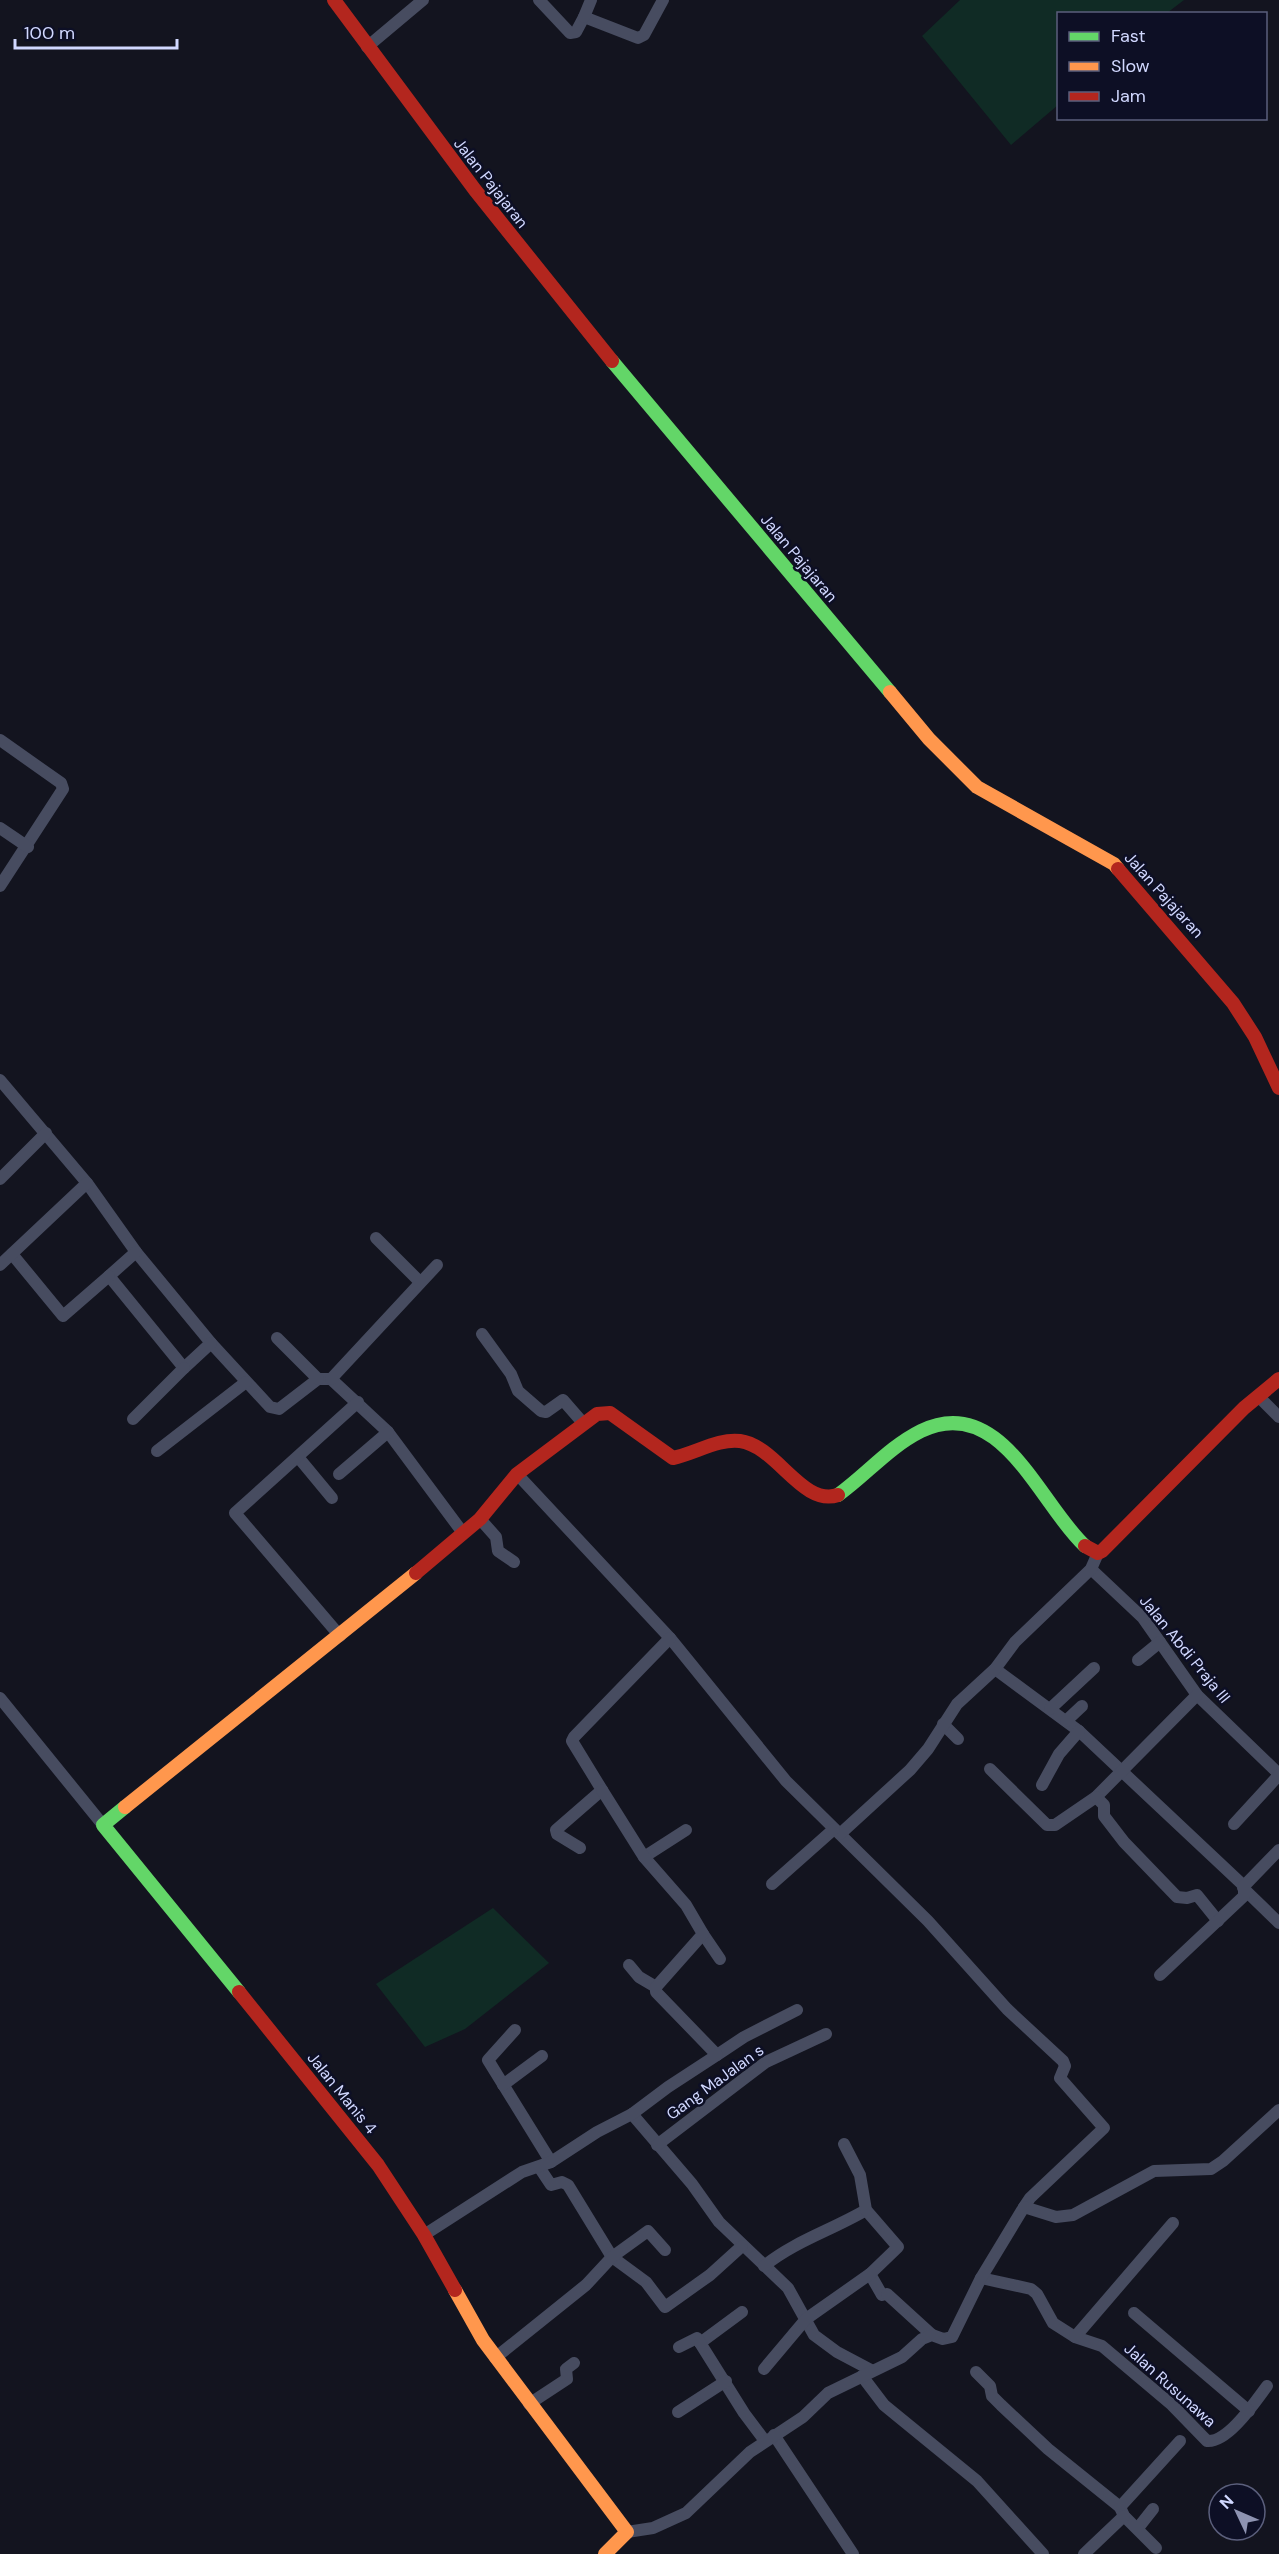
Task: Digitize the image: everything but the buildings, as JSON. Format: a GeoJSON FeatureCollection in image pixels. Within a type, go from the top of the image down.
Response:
{"type":"FeatureCollection","features":[{"type":"Feature","properties":{"kind":"street","name":"Jalan Pajajaran"},"geometry":{"type":"LineString","coordinates":[[334,0],[507,231],[614,364],[929,739],[977,787],[1114,864],[1233,1003],[1255,1037],[1279,1088]]}},
{"type":"Feature","properties":{"kind":"street"},"geometry":{"type":"LineString","coordinates":[[367,47],[423,0]]}},
{"type":"Feature","properties":{"kind":"street"},"geometry":{"type":"LineString","coordinates":[[546,3],[570,33],[576,32],[591,0]]}},
{"type":"Feature","properties":{"kind":"street"},"geometry":{"type":"LineString","coordinates":[[584,17],[633,37],[642,38],[663,0]]}},
{"type":"Feature","properties":{"kind":"street"},"geometry":{"type":"LineString","coordinates":[[0,740],[61,783],[63,789],[28,847],[0,886]]}},
{"type":"Feature","properties":{"kind":"street"},"geometry":{"type":"LineString","coordinates":[[0,828],[28,847]]}},
{"type":"Feature","properties":{"kind":"street"},"geometry":{"type":"LineString","coordinates":[[1,1082],[87,1183],[136,1252],[211,1343],[270,1407],[279,1409],[318,1379],[332,1379],[388,1432],[463,1533]]}},
{"type":"Feature","properties":{"kind":"street"},"geometry":{"type":"LineString","coordinates":[[0,1179],[46,1133]]}},
{"type":"Feature","properties":{"kind":"street"},"geometry":{"type":"LineString","coordinates":[[0,1265],[87,1183]]}},
{"type":"Feature","properties":{"kind":"street"},"geometry":{"type":"LineString","coordinates":[[376,1238],[420,1281]]}},
{"type":"Feature","properties":{"kind":"street"},"geometry":{"type":"LineString","coordinates":[[12,1254],[63,1316],[136,1252]]}},
{"type":"Feature","properties":{"kind":"street"},"geometry":{"type":"LineString","coordinates":[[332,1379],[437,1264]]}},
{"type":"Feature","properties":{"kind":"street"},"geometry":{"type":"LineString","coordinates":[[109,1275],[184,1368]]}},
{"type":"Feature","properties":{"kind":"street"},"geometry":{"type":"LineString","coordinates":[[482,1334],[514,1377],[518,1390],[541,1411],[546,1412],[563,1400],[583,1423]]}},
{"type":"Feature","properties":{"kind":"street"},"geometry":{"type":"LineString","coordinates":[[278,1338],[318,1379]]}},
{"type":"Feature","properties":{"kind":"street"},"geometry":{"type":"LineString","coordinates":[[133,1419],[211,1343]]}},
{"type":"Feature","properties":{"kind":"street"},"geometry":{"type":"LineString","coordinates":[[772,1884],[910,1770],[957,1704],[995,1669],[1015,1642],[1091,1569],[1098,1553],[1258,1396],[1279,1379]]}},
{"type":"Feature","properties":{"kind":"street"},"geometry":{"type":"LineString","coordinates":[[157,1451],[246,1382]]}},
{"type":"Feature","properties":{"kind":"street"},"geometry":{"type":"LineString","coordinates":[[1258,1396],[1279,1418]]}},
{"type":"Feature","properties":{"kind":"street"},"geometry":{"type":"LineString","coordinates":[[340,1636],[235,1513],[358,1402]]}},
{"type":"Feature","properties":{"kind":"street"},"geometry":{"type":"LineString","coordinates":[[103,1825],[340,1636],[480,1519],[517,1474],[597,1414],[610,1413],[673,1458],[741,1441],[763,1451],[821,1498],[839,1495],[903,1442],[933,1424],[959,1423],[989,1434],[1007,1448],[1069,1527],[1098,1553]]}},
{"type":"Feature","properties":{"kind":"street"},"geometry":{"type":"LineString","coordinates":[[339,1474],[388,1432]]}},
{"type":"Feature","properties":{"kind":"street"},"geometry":{"type":"LineString","coordinates":[[298,1456],[333,1498]]}},
{"type":"Feature","properties":{"kind":"street"},"geometry":{"type":"LineString","coordinates":[[517,1474],[670,1638],[786,1781],[928,1921],[1007,2009],[1060,2058],[1065,2066],[1060,2078],[1104,2128],[1030,2198],[981,2278],[955,2334],[949,2339],[932,2335],[884,2294],[870,2274]]}},
{"type":"Feature","properties":{"kind":"street"},"geometry":{"type":"LineString","coordinates":[[480,1519],[496,1537],[498,1551],[514,1562]]}},
{"type":"Feature","properties":{"kind":"street","name":"Jalan Abdi Praja III"},"geometry":{"type":"LineString","coordinates":[[1091,1569],[1143,1618],[1197,1695],[1279,1774]]}},
{"type":"Feature","properties":{"kind":"street"},"geometry":{"type":"LineString","coordinates":[[670,1638],[572,1741],[644,1857],[686,1905],[720,1959]]}},
{"type":"Feature","properties":{"kind":"street"},"geometry":{"type":"LineString","coordinates":[[1138,1660],[1160,1642]]}},
{"type":"Feature","properties":{"kind":"street"},"geometry":{"type":"LineString","coordinates":[[1050,1710],[1094,1668]]}},
{"type":"Feature","properties":{"kind":"street"},"geometry":{"type":"LineString","coordinates":[[995,1669],[1079,1731],[1124,1771],[1230,1871],[1279,1923]]}},
{"type":"Feature","properties":{"kind":"street"},"geometry":{"type":"LineString","coordinates":[[990,1769],[1047,1825],[1059,1823],[1096,1797],[1197,1695]]}},
{"type":"Feature","properties":{"kind":"street","name":"Jalan Manis 4"},"geometry":{"type":"LineString","coordinates":[[0,1698],[329,2101],[378,2166],[424,2235],[495,2358],[536,2398],[627,2532]]}},
{"type":"Feature","properties":{"kind":"street"},"geometry":{"type":"LineString","coordinates":[[1065,1720],[1082,1706]]}},
{"type":"Feature","properties":{"kind":"street"},"geometry":{"type":"LineString","coordinates":[[943,1724],[958,1739]]}},
{"type":"Feature","properties":{"kind":"street"},"geometry":{"type":"LineString","coordinates":[[1042,1785],[1059,1754],[1079,1731]]}},
{"type":"Feature","properties":{"kind":"street"},"geometry":{"type":"LineString","coordinates":[[1234,1824],[1279,1774]]}},
{"type":"Feature","properties":{"kind":"street"},"geometry":{"type":"LineString","coordinates":[[580,1848],[556,1834],[556,1830],[602,1790]]}},
{"type":"Feature","properties":{"kind":"street"},"geometry":{"type":"LineString","coordinates":[[1096,1797],[1102,1802],[1104,1816],[1152,1872],[1177,1897],[1187,1898],[1197,1895],[1218,1921]]}},
{"type":"Feature","properties":{"kind":"street"},"geometry":{"type":"LineString","coordinates":[[644,1857],[686,1830]]}},
{"type":"Feature","properties":{"kind":"street"},"geometry":{"type":"LineString","coordinates":[[1243,1887],[1279,1850]]}},
{"type":"Feature","properties":{"kind":"street"},"geometry":{"type":"LineString","coordinates":[[1160,1975],[1244,1896],[1243,1887]]}},
{"type":"Feature","properties":{"kind":"street"},"geometry":{"type":"LineString","coordinates":[[656,1987],[703,1934]]}},
{"type":"Feature","properties":{"kind":"street"},"geometry":{"type":"LineString","coordinates":[[629,1965],[639,1977],[656,1987],[658,1997],[717,2055]]}},
{"type":"Feature","properties":{"kind":"street"},"geometry":{"type":"LineString","coordinates":[[424,2235],[522,2172],[551,2162],[597,2132],[632,2114],[668,2087],[744,2037],[797,2010]]}},
{"type":"Feature","properties":{"kind":"street"},"geometry":{"type":"LineString","coordinates":[[515,2030],[487,2059],[551,2162]]}},
{"type":"Feature","properties":{"kind":"street","name":"Gang MaJalan s"},"geometry":{"type":"LineString","coordinates":[[657,2145],[766,2062],[826,2034]]}},
{"type":"Feature","properties":{"kind":"street"},"geometry":{"type":"LineString","coordinates":[[503,2085],[542,2056]]}},
{"type":"Feature","properties":{"kind":"street"},"geometry":{"type":"LineString","coordinates":[[1024,2207],[1056,2217],[1072,2215],[1154,2172],[1211,2169],[1223,2162],[1279,2110]]}},
{"type":"Feature","properties":{"kind":"street"},"geometry":{"type":"LineString","coordinates":[[632,2114],[680,2169],[719,2222],[788,2288],[814,2335],[867,2373],[884,2405],[976,2481],[1043,2554]]}},
{"type":"Feature","properties":{"kind":"street"},"geometry":{"type":"LineString","coordinates":[[764,2369],[806,2319],[870,2274],[898,2247],[866,2210],[860,2175],[844,2144]]}},
{"type":"Feature","properties":{"kind":"street"},"geometry":{"type":"LineString","coordinates":[[539,2167],[551,2185],[562,2182],[568,2185],[612,2257],[646,2282],[666,2307],[710,2275],[742,2246]]}},
{"type":"Feature","properties":{"kind":"street"},"geometry":{"type":"LineString","coordinates":[[764,2266],[789,2247],[842,2224],[866,2210]]}},
{"type":"Feature","properties":{"kind":"street"},"geometry":{"type":"LineString","coordinates":[[1075,2337],[1173,2223]]}},
{"type":"Feature","properties":{"kind":"street"},"geometry":{"type":"LineString","coordinates":[[495,2358],[586,2285],[612,2257],[650,2231],[665,2250]]}},
{"type":"Feature","properties":{"kind":"street","name":"Jalan Rusunawa"},"geometry":{"type":"LineString","coordinates":[[981,2278],[1031,2289],[1037,2294],[1053,2323],[1075,2337],[1102,2346],[1172,2405],[1207,2441],[1221,2438],[1250,2411]]}},
{"type":"Feature","properties":{"kind":"street"},"geometry":{"type":"LineString","coordinates":[[700,2343],[742,2312]]}},
{"type":"Feature","properties":{"kind":"street"},"geometry":{"type":"LineString","coordinates":[[1134,2313],[1250,2411],[1267,2386]]}},
{"type":"Feature","properties":{"kind":"street"},"geometry":{"type":"LineString","coordinates":[[605,2554],[627,2532],[653,2528],[686,2513],[770,2438],[803,2416],[838,2386],[902,2357],[922,2339],[932,2335]]}},
{"type":"Feature","properties":{"kind":"street"},"geometry":{"type":"LineString","coordinates":[[679,2347],[695,2337],[726,2380],[744,2413],[770,2438],[854,2554]]}},
{"type":"Feature","properties":{"kind":"street"},"geometry":{"type":"LineString","coordinates":[[536,2398],[567,2379],[566,2369],[574,2363]]}},
{"type":"Feature","properties":{"kind":"street"},"geometry":{"type":"LineString","coordinates":[[976,2372],[990,2386],[995,2400],[1048,2449],[1122,2511],[1156,2552]]}},
{"type":"Feature","properties":{"kind":"street"},"geometry":{"type":"LineString","coordinates":[[678,2412],[726,2380]]}},
{"type":"Feature","properties":{"kind":"street"},"geometry":{"type":"LineString","coordinates":[[1084,2554],[1180,2441]]}},
{"type":"Feature","properties":{"kind":"street"},"geometry":{"type":"LineString","coordinates":[[1138,2528],[1153,2510]]}},
{"type":"Feature","properties":{"kind":"green space"},"geometry":{"type":"Polygon","coordinates":[[[960,0],[1184,0],[1168,12],[1057,12],[1057,106],[1011,145],[922,36],[960,0]]]}},
{"type":"Feature","properties":{"kind":"green space"},"geometry":{"type":"Polygon","coordinates":[[[493,1908],[549,1963],[465,2029],[425,2047],[376,1984],[493,1908]]]}},
{"type":"Feature","properties":{"kind":"traffic: fast"},"geometry":{"type":"LineString","coordinates":[[612,361],[890,692]]}},
{"type":"Feature","properties":{"kind":"traffic: fast"},"geometry":{"type":"LineString","coordinates":[[838,1495],[898,1445],[921,1431],[949,1423],[974,1427],[996,1439],[1016,1458],[1068,1528],[1085,1546]]}},
{"type":"Feature","properties":{"kind":"traffic: fast"},"geometry":{"type":"LineString","coordinates":[[125,1807],[103,1825],[239,1992]]}},
{"type":"Feature","properties":{"kind":"traffic: slow"},"geometry":{"type":"LineString","coordinates":[[890,692],[929,739],[977,787],[1114,864],[1118,869]]}},
{"type":"Feature","properties":{"kind":"traffic: slow"},"geometry":{"type":"LineString","coordinates":[[125,1807],[416,1573]]}},
{"type":"Feature","properties":{"kind":"traffic: slow"},"geometry":{"type":"LineString","coordinates":[[455,2290],[483,2340],[627,2532],[605,2554]]}},
{"type":"Feature","properties":{"kind":"traffic: jam"},"geometry":{"type":"LineString","coordinates":[[334,0],[475,190],[612,361]]}},
{"type":"Feature","properties":{"kind":"traffic: jam"},"geometry":{"type":"LineString","coordinates":[[1118,869],[1233,1003],[1255,1037],[1279,1088]]}},
{"type":"Feature","properties":{"kind":"traffic: jam"},"geometry":{"type":"LineString","coordinates":[[1085,1546],[1098,1553],[1102,1551],[1244,1408],[1279,1379]]}},
{"type":"Feature","properties":{"kind":"traffic: jam"},"geometry":{"type":"LineString","coordinates":[[416,1573],[480,1519],[517,1474],[597,1414],[610,1413],[673,1458],[724,1442],[740,1441],[753,1445],[766,1453],[801,1485],[825,1496],[838,1495]]}},
{"type":"Feature","properties":{"kind":"traffic: jam"},"geometry":{"type":"LineString","coordinates":[[239,1992],[378,2165],[424,2235],[455,2290]]}}]}
